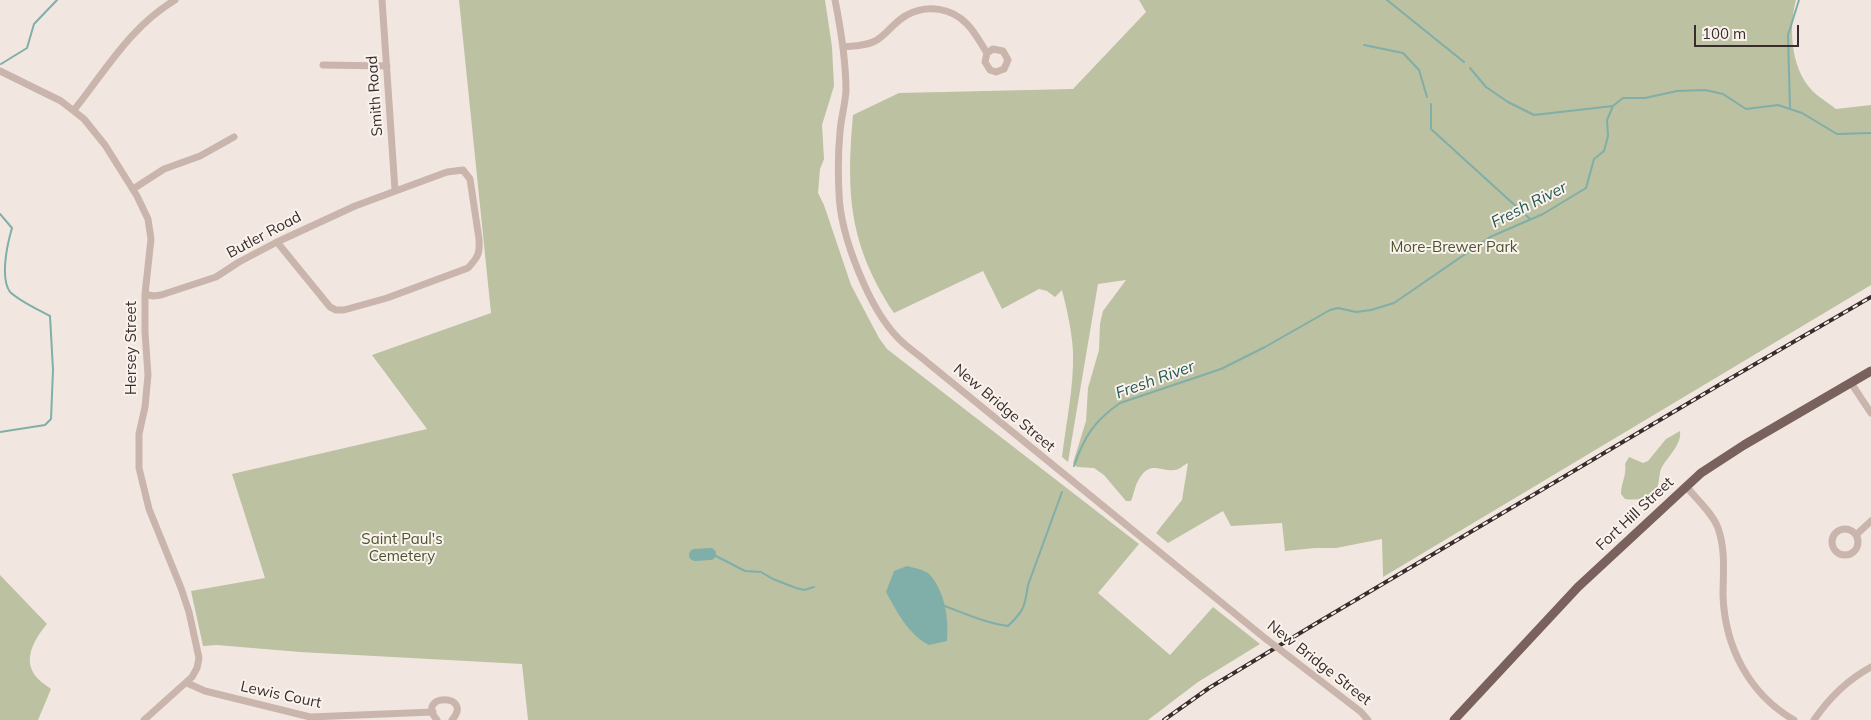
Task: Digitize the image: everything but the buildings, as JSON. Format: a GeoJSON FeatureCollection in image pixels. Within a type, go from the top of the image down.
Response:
{"type":"FeatureCollection","features":[{"type":"Feature","properties":{"kind":"main road","name":"Fort Hill Street"},"geometry":{"type":"LineString","coordinates":[[1454,720],[1578,587],[1686,486],[1719,460],[1871,371]]}},
{"type":"Feature","properties":{"kind":"street"},"geometry":{"type":"LineString","coordinates":[[74,110],[132,35],[164,7],[175,0]]}},
{"type":"Feature","properties":{"kind":"street","name":"Smith Road"},"geometry":{"type":"LineString","coordinates":[[382,0],[395,190]]}},
{"type":"Feature","properties":{"kind":"street","name":"New Bridge Street"},"geometry":{"type":"LineString","coordinates":[[835,0],[843,47],[846,89],[840,131],[839,194],[843,221],[854,260],[863,282],[886,322],[898,338],[924,360],[1266,639],[1361,712],[1368,720]]}},
{"type":"Feature","properties":{"kind":"street"},"geometry":{"type":"LineString","coordinates":[[843,47],[868,44],[877,40],[906,15],[926,9],[935,9],[960,17],[969,26],[987,53]]}},
{"type":"Feature","properties":{"kind":"street"},"geometry":{"type":"LineString","coordinates":[[322,65],[386,66]]}},
{"type":"Feature","properties":{"kind":"street","name":"Hersey Street"},"geometry":{"type":"LineString","coordinates":[[0,71],[51,96],[74,110],[90,125],[133,189],[145,211],[151,233],[145,294],[144,332],[148,375],[146,407],[140,434],[139,468],[148,509],[186,599],[199,658],[197,668],[187,683],[144,720]]}},
{"type":"Feature","properties":{"kind":"street"},"geometry":{"type":"LineString","coordinates":[[133,189],[164,168],[196,158],[234,138]]}},
{"type":"Feature","properties":{"kind":"street","name":"Butler Road"},"geometry":{"type":"LineString","coordinates":[[145,294],[161,295],[208,280],[277,242],[320,221],[395,190],[447,172],[463,170],[470,179],[477,213],[480,249],[478,258],[468,268],[387,298],[344,310],[336,310],[330,307],[277,242]]}},
{"type":"Feature","properties":{"kind":"street"},"geometry":{"type":"LineString","coordinates":[[1851,383],[1871,413]]}},
{"type":"Feature","properties":{"kind":"street"},"geometry":{"type":"LineString","coordinates":[[1686,486],[1710,516],[1718,530],[1724,566],[1723,594],[1726,623],[1735,652],[1749,678],[1760,693],[1794,720]]}},
{"type":"Feature","properties":{"kind":"street"},"geometry":{"type":"LineString","coordinates":[[1856,535],[1871,521]]}},
{"type":"Feature","properties":{"kind":"street"},"geometry":{"type":"LineString","coordinates":[[1814,720],[1827,702],[1841,688],[1871,667]]}},
{"type":"Feature","properties":{"kind":"street","name":"Lewis Court"},"geometry":{"type":"LineString","coordinates":[[187,683],[196,689],[310,717],[433,712]]}},
{"type":"Feature","properties":{"kind":"street"},"geometry":{"type":"LineString","coordinates":[[437,720],[433,712],[434,705],[440,700],[450,700],[457,709],[456,716],[452,720]]}},
{"type":"Feature","properties":{"kind":"green space","name":"Saint Paul's Cemetery"},"geometry":{"type":"Polygon","coordinates":[[[459,0],[825,0],[832,47],[834,86],[822,125],[824,159],[820,169],[818,193],[824,205],[851,285],[879,338],[887,349],[1139,544],[1098,593],[1170,655],[1213,607],[1260,644],[1198,682],[1148,720],[528,720],[522,664],[300,652],[217,645],[203,646],[191,591],[265,578],[232,474],[427,429],[372,355],[491,313],[459,0]]]}},
{"type":"Feature","properties":{"kind":"green space","name":"More-Brewer Park"},"geometry":{"type":"Polygon","coordinates":[[[1139,0],[1796,0],[1792,38],[1797,64],[1808,86],[1836,109],[1871,105],[1871,285],[1383,577],[1382,539],[1336,548],[1285,551],[1282,523],[1231,526],[1223,511],[1168,543],[1156,533],[1182,500],[1188,463],[1176,470],[1151,468],[1147,470],[1138,481],[1131,501],[1126,501],[1104,475],[1094,468],[1077,467],[1073,463],[1086,421],[1088,388],[1099,350],[1100,324],[1103,311],[1126,280],[1098,284],[1068,462],[1062,457],[1071,392],[1073,352],[1062,290],[1055,297],[1047,291],[1039,289],[1002,309],[983,271],[894,313],[879,288],[859,241],[851,194],[850,170],[853,115],[899,93],[1073,89],[1146,12],[1139,0]]]}},
{"type":"Feature","properties":{"kind":"green space"},"geometry":{"type":"Polygon","coordinates":[[[1680,431],[1679,441],[1661,469],[1655,493],[1642,499],[1625,499],[1621,494],[1621,490],[1625,464],[1629,457],[1643,463],[1648,461],[1666,439],[1680,431]]]}},
{"type":"Feature","properties":{"kind":"green space"},"geometry":{"type":"Polygon","coordinates":[[[0,575],[47,624],[33,646],[30,658],[33,673],[51,689],[38,720],[0,720],[0,575]]]}},
{"type":"Feature","properties":{"kind":"water"},"geometry":{"type":"Polygon","coordinates":[[[907,566],[927,572],[939,589],[945,606],[947,641],[929,645],[915,635],[904,622],[886,592],[894,571],[907,566]]]}},
{"type":"Feature","properties":{"kind":"waterway"},"geometry":{"type":"LineString","coordinates":[[1,64],[27,48],[34,24],[57,0]]}},
{"type":"Feature","properties":{"kind":"waterway"},"geometry":{"type":"LineString","coordinates":[[1387,0],[1464,62]]}},
{"type":"Feature","properties":{"kind":"waterway"},"geometry":{"type":"LineString","coordinates":[[1790,109],[1788,35],[1799,0]]}},
{"type":"Feature","properties":{"kind":"waterway"},"geometry":{"type":"LineString","coordinates":[[1364,45],[1403,53],[1419,70],[1427,97]]}},
{"type":"Feature","properties":{"kind":"waterway"},"geometry":{"type":"LineString","coordinates":[[1470,68],[1486,87],[1508,102],[1534,115],[1613,106]]}},
{"type":"Feature","properties":{"kind":"waterway","name":"Fresh River"},"geometry":{"type":"LineString","coordinates":[[1074,466],[1091,430],[1103,416],[1120,403],[1221,369],[1265,347],[1330,310],[1338,308],[1356,312],[1371,310],[1394,303],[1490,237],[1543,214],[1586,188],[1594,159],[1604,151],[1608,136],[1607,120],[1613,106],[1623,98],[1645,98],[1677,91],[1705,90],[1723,94],[1746,109],[1778,105],[1802,113],[1837,134],[1871,133]]}},
{"type":"Feature","properties":{"kind":"waterway"},"geometry":{"type":"LineString","coordinates":[[1431,104],[1431,129],[1530,219]]}},
{"type":"Feature","properties":{"kind":"waterway"},"geometry":{"type":"LineString","coordinates":[[0,214],[12,228],[5,261],[7,286],[10,292],[19,299],[50,316],[53,370],[51,419],[45,425],[0,432]]}},
{"type":"Feature","properties":{"kind":"waterway","name":"Fresh River"},"geometry":{"type":"LineString","coordinates":[[942,605],[983,620],[1008,626],[1023,608],[1028,585],[1062,492]]}},
{"type":"Feature","properties":{"kind":"waterway"},"geometry":{"type":"LineString","coordinates":[[695,555],[710,554]]}},
{"type":"Feature","properties":{"kind":"waterway"},"geometry":{"type":"LineString","coordinates":[[714,555],[745,571],[761,572],[796,588],[804,590],[814,587]]}},
{"type":"Feature","properties":{"kind":"railway"},"geometry":{"type":"LineString","coordinates":[[1164,720],[1209,688],[1315,624],[1871,297]]}}]}
